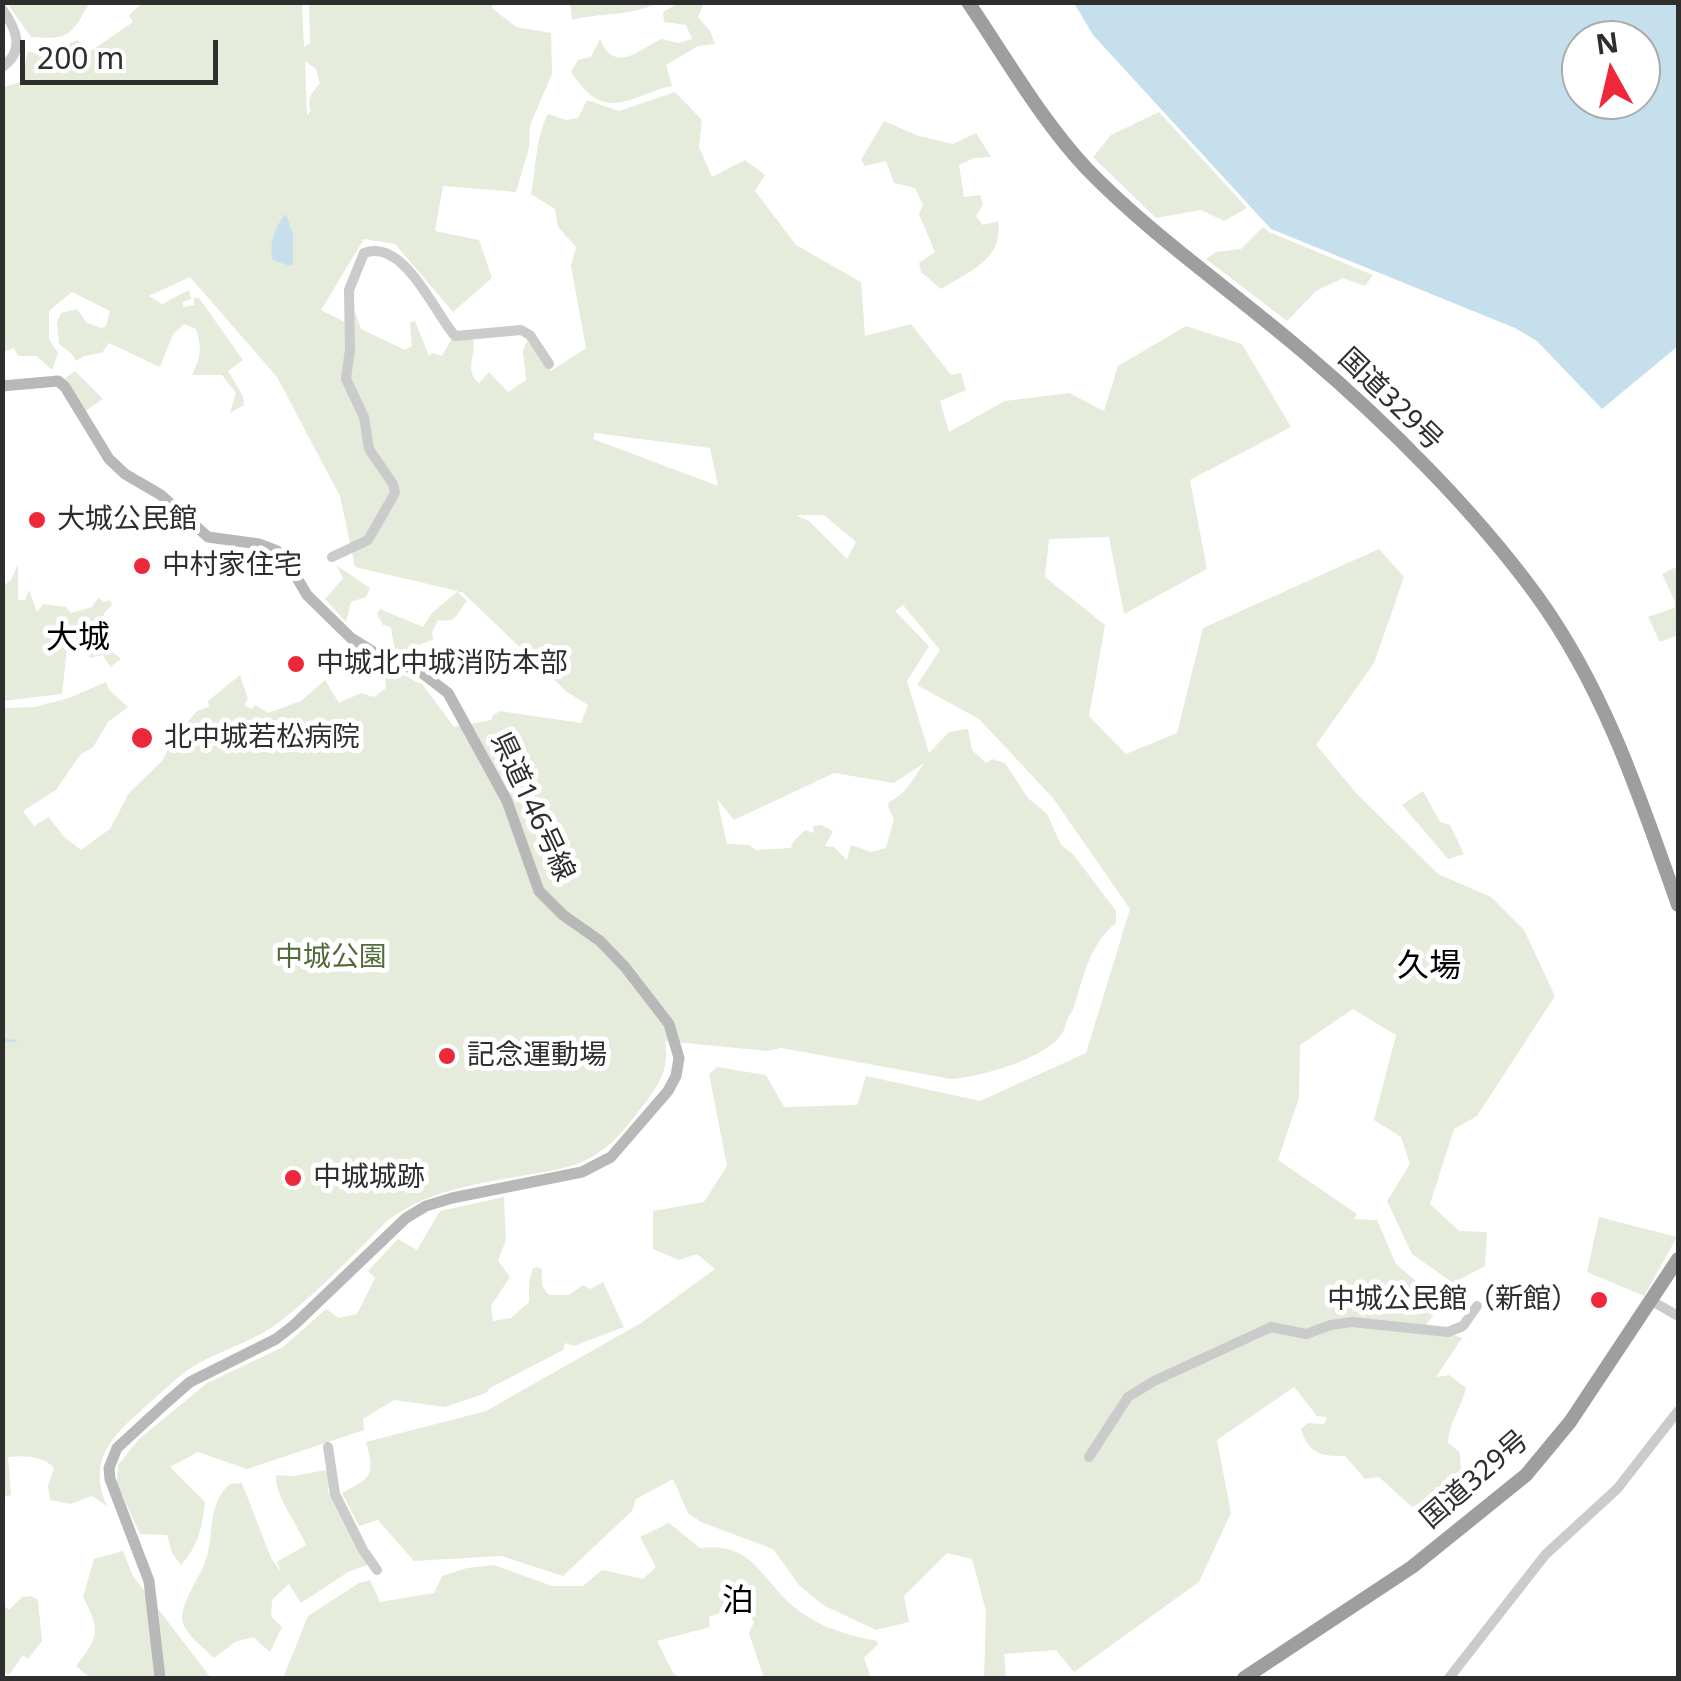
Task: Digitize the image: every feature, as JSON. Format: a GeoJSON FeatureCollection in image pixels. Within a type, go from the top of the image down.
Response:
{"type":"FeatureCollection","features":[{"type":"Feature","properties":{"kind":"highway","name":"国道329号"},"geometry":{"type":"LineString","coordinates":[[968,2],[1060,136],[1090,172],[1132,212],[1322,368],[1463,507],[1518,570],[1589,678],[1624,756],[1678,905]]}},
{"type":"Feature","properties":{"kind":"highway","name":"国道329号"},"geometry":{"type":"LineString","coordinates":[[1245,1678],[1412,1567],[1526,1475],[1559,1438],[1678,1259]]}},
{"type":"Feature","properties":{"kind":"main road","name":"県道146号線"},"geometry":{"type":"LineString","coordinates":[[2,386],[58,380],[109,459],[125,474],[162,494],[208,537],[259,544],[277,551],[307,595],[351,638],[439,684],[457,707],[501,787],[539,892],[625,966],[663,1014],[678,1048],[678,1069],[668,1091],[611,1158],[582,1172],[452,1198],[416,1212],[294,1325],[190,1382],[117,1448],[110,1479],[148,1581],[160,1678]]}},
{"type":"Feature","properties":{"kind":"street"},"geometry":{"type":"LineString","coordinates":[[2,9],[14,28],[18,44],[12,61],[2,67]]}},
{"type":"Feature","properties":{"kind":"street"},"geometry":{"type":"LineString","coordinates":[[332,557],[368,540],[395,494],[393,484],[369,449],[364,417],[346,378],[349,290],[364,252],[386,252],[415,276],[455,336],[521,330],[530,335],[549,364]]}},
{"type":"Feature","properties":{"kind":"street"},"geometry":{"type":"LineString","coordinates":[[1652,1300],[1678,1316]]}},
{"type":"Feature","properties":{"kind":"street"},"geometry":{"type":"LineString","coordinates":[[1089,1458],[1128,1397],[1154,1380],[1270,1327],[1306,1334],[1352,1322],[1448,1332],[1464,1326],[1476,1306]]}},
{"type":"Feature","properties":{"kind":"street"},"geometry":{"type":"LineString","coordinates":[[1449,1678],[1545,1555],[1617,1489],[1678,1412]]}},
{"type":"Feature","properties":{"kind":"street"},"geometry":{"type":"LineString","coordinates":[[328,1447],[334,1468],[332,1487],[363,1550],[378,1570]]}},
{"type":"Feature","properties":{"kind":"green space","name":"中城公園"},"geometry":{"type":"Polygon","coordinates":[[[144,2],[302,3],[304,47],[310,43],[309,3],[493,3],[492,8],[516,27],[551,33],[552,74],[530,125],[529,148],[516,192],[443,186],[435,231],[479,240],[492,278],[453,312],[395,244],[364,239],[321,310],[349,324],[350,312],[355,312],[361,329],[405,350],[412,346],[410,322],[415,321],[429,356],[442,356],[451,340],[473,338],[474,378],[479,383],[489,372],[508,392],[526,380],[523,351],[527,341],[551,371],[586,348],[571,266],[576,247],[558,227],[555,209],[531,194],[548,114],[566,120],[578,118],[587,100],[619,111],[675,92],[702,120],[699,147],[712,177],[745,160],[765,175],[755,191],[796,245],[861,282],[865,336],[911,324],[951,375],[961,373],[966,390],[940,401],[949,432],[1005,401],[1069,393],[1104,411],[1118,366],[1186,326],[1242,344],[1291,427],[1190,480],[1207,569],[1124,614],[1109,537],[1049,539],[1045,577],[1105,625],[1089,716],[1126,754],[1177,733],[1203,628],[1379,549],[1404,577],[1374,663],[1316,745],[1357,794],[1438,874],[1491,897],[1524,930],[1555,996],[1477,1116],[1454,1129],[1430,1204],[1459,1231],[1487,1232],[1485,1266],[1453,1283],[1412,1254],[1387,1201],[1410,1164],[1401,1137],[1374,1120],[1396,1035],[1353,1009],[1300,1045],[1299,1098],[1278,1160],[1357,1214],[1354,1219],[1377,1220],[1396,1264],[1442,1303],[1426,1325],[1462,1338],[1436,1377],[1449,1375],[1466,1388],[1448,1442],[1460,1453],[1461,1471],[1447,1477],[1443,1496],[1412,1507],[1379,1477],[1365,1479],[1345,1456],[1329,1456],[1312,1448],[1301,1429],[1308,1423],[1324,1424],[1327,1417],[1317,1416],[1294,1387],[1217,1440],[1231,1513],[1199,1582],[1074,1672],[1056,1650],[1004,1654],[1006,1678],[984,1678],[986,1611],[972,1559],[947,1553],[904,1596],[909,1622],[876,1630],[823,1605],[799,1585],[773,1549],[701,1522],[688,1513],[673,1479],[636,1499],[632,1511],[563,1576],[501,1556],[414,1561],[378,1520],[359,1526],[342,1493],[369,1474],[366,1442],[486,1411],[641,1323],[715,1269],[697,1254],[679,1260],[653,1249],[653,1211],[704,1202],[727,1166],[709,1074],[717,1067],[766,1075],[784,1107],[857,1105],[866,1076],[980,1101],[1086,1053],[1130,909],[1053,798],[979,719],[917,685],[940,650],[903,605],[895,611],[929,646],[907,681],[929,753],[949,732],[968,729],[972,750],[986,763],[992,759],[1005,763],[1028,798],[1047,814],[1061,845],[1073,854],[1116,911],[1116,923],[1093,952],[1073,1010],[1055,1042],[1012,1065],[951,1079],[781,1048],[767,1051],[665,1041],[665,1067],[655,1088],[623,1130],[598,1153],[566,1167],[457,1189],[404,1209],[282,1320],[176,1379],[128,1422],[109,1445],[100,1472],[107,1506],[92,1496],[70,1504],[50,1500],[48,1486],[54,1468],[26,1456],[8,1457],[11,1494],[3,1494],[3,708],[35,707],[106,682],[109,690],[128,707],[108,722],[93,747],[80,755],[56,790],[23,811],[34,826],[49,817],[63,836],[81,850],[110,829],[129,793],[162,761],[174,738],[197,711],[209,707],[208,701],[240,675],[248,699],[244,705],[252,709],[255,705],[268,713],[301,701],[325,680],[339,703],[361,693],[374,697],[386,688],[384,665],[423,685],[454,727],[491,720],[500,711],[581,723],[588,705],[567,692],[462,592],[458,592],[467,601],[454,618],[438,620],[433,640],[420,644],[413,658],[395,653],[391,627],[383,625],[377,614],[380,609],[423,627],[432,613],[458,591],[355,567],[340,496],[277,377],[190,277],[149,296],[162,304],[189,290],[191,299],[183,302],[183,307],[194,305],[194,298],[199,298],[243,360],[228,371],[244,405],[230,413],[236,393],[222,375],[192,375],[199,358],[199,342],[196,329],[184,324],[173,334],[160,367],[109,343],[102,353],[76,361],[59,344],[57,323],[61,313],[77,309],[87,323],[102,328],[110,311],[72,292],[49,311],[49,339],[58,353],[52,370],[37,356],[18,356],[14,348],[3,352],[3,87],[21,82],[28,51],[51,60],[41,51],[77,40],[91,51],[133,22],[129,15],[144,2]],[[305,61],[307,115],[311,111],[311,96],[320,83],[316,69],[305,61]],[[595,433],[593,439],[718,486],[710,448],[595,433]],[[796,515],[809,521],[847,559],[856,542],[824,515],[796,515]],[[924,763],[894,783],[834,773],[734,820],[717,799],[727,844],[749,845],[756,850],[791,848],[805,830],[814,833],[813,826],[821,825],[833,831],[825,846],[834,847],[847,860],[851,845],[871,852],[886,848],[894,819],[889,802],[904,791],[924,763]]]}},
{"type":"Feature","properties":{"kind":"green space"},"geometry":{"type":"Polygon","coordinates":[[[570,2],[657,3],[572,20],[570,2]]]}},
{"type":"Feature","properties":{"kind":"green space"},"geometry":{"type":"Polygon","coordinates":[[[680,2],[703,6],[698,17],[715,44],[698,46],[666,65],[672,86],[618,103],[607,102],[595,98],[571,72],[578,60],[591,57],[600,39],[606,50],[619,58],[661,39],[678,43],[692,39],[686,25],[664,22],[663,12],[680,2]]]}},
{"type":"Feature","properties":{"kind":"green space"},"geometry":{"type":"Polygon","coordinates":[[[7,3],[89,3],[68,34],[43,38],[31,37],[7,3]]]}},
{"type":"Feature","properties":{"kind":"green space"},"geometry":{"type":"Polygon","coordinates":[[[1159,112],[1247,208],[1224,221],[1201,210],[1156,218],[1093,157],[1111,135],[1159,112]]]}},
{"type":"Feature","properties":{"kind":"green space"},"geometry":{"type":"Polygon","coordinates":[[[884,121],[919,136],[953,144],[976,133],[991,157],[974,158],[959,165],[964,197],[980,195],[983,204],[976,216],[983,225],[998,221],[996,245],[973,270],[941,289],[921,272],[919,263],[935,252],[919,214],[923,205],[915,188],[894,183],[886,161],[865,166],[861,160],[884,121]]]}},
{"type":"Feature","properties":{"kind":"green space"},"geometry":{"type":"Polygon","coordinates":[[[1263,227],[1373,275],[1365,286],[1343,278],[1316,291],[1287,321],[1206,259],[1216,252],[1241,249],[1263,227]]]}},
{"type":"Feature","properties":{"kind":"green space"},"geometry":{"type":"Polygon","coordinates":[[[75,371],[103,399],[85,411],[64,379],[75,371]]]}},
{"type":"Feature","properties":{"kind":"green space"},"geometry":{"type":"Polygon","coordinates":[[[18,564],[18,600],[25,600],[29,590],[37,612],[43,604],[66,607],[71,613],[92,607],[98,598],[110,600],[112,605],[104,613],[104,620],[110,629],[104,637],[109,649],[121,659],[110,667],[103,655],[90,658],[69,632],[62,694],[3,701],[3,586],[11,580],[18,564]]]}},
{"type":"Feature","properties":{"kind":"green space"},"geometry":{"type":"Polygon","coordinates":[[[336,565],[370,588],[366,597],[351,602],[346,622],[325,599],[343,578],[336,565]]]}},
{"type":"Feature","properties":{"kind":"green space"},"geometry":{"type":"Polygon","coordinates":[[[1678,566],[1678,635],[1660,642],[1648,617],[1674,608],[1662,574],[1678,566]]]}},
{"type":"Feature","properties":{"kind":"green space"},"geometry":{"type":"Polygon","coordinates":[[[1423,791],[1440,822],[1450,825],[1464,854],[1448,859],[1402,805],[1423,791]]]}},
{"type":"Feature","properties":{"kind":"green space"},"geometry":{"type":"Polygon","coordinates":[[[504,1197],[506,1240],[498,1261],[510,1277],[491,1306],[493,1321],[511,1318],[529,1302],[529,1283],[533,1268],[537,1267],[542,1269],[542,1286],[549,1295],[569,1295],[583,1285],[590,1289],[603,1282],[624,1327],[574,1346],[565,1343],[563,1350],[486,1393],[445,1407],[394,1400],[363,1419],[364,1430],[247,1469],[198,1452],[170,1467],[205,1502],[199,1535],[187,1558],[181,1565],[172,1553],[167,1535],[140,1534],[117,1484],[118,1465],[139,1439],[207,1383],[283,1347],[326,1309],[339,1318],[357,1314],[375,1278],[368,1271],[398,1239],[417,1250],[440,1211],[504,1197]]]}},
{"type":"Feature","properties":{"kind":"green space"},"geometry":{"type":"Polygon","coordinates":[[[1599,1217],[1677,1237],[1644,1296],[1587,1272],[1599,1217]]]}},
{"type":"Feature","properties":{"kind":"green space"},"geometry":{"type":"Polygon","coordinates":[[[332,1469],[328,1491],[370,1564],[348,1572],[301,1603],[289,1584],[272,1600],[271,1616],[282,1627],[270,1652],[253,1637],[235,1642],[214,1658],[188,1633],[182,1617],[208,1554],[214,1511],[222,1492],[230,1484],[242,1483],[271,1558],[281,1572],[277,1562],[306,1545],[283,1501],[276,1475],[332,1469]]]}},
{"type":"Feature","properties":{"kind":"green space"},"geometry":{"type":"Polygon","coordinates":[[[669,1523],[700,1548],[735,1551],[747,1558],[810,1618],[838,1631],[877,1641],[864,1658],[871,1678],[764,1678],[749,1633],[754,1622],[744,1605],[709,1617],[710,1627],[657,1641],[673,1673],[681,1678],[283,1678],[308,1616],[359,1583],[370,1580],[380,1602],[434,1593],[442,1576],[494,1565],[552,1586],[583,1586],[602,1570],[643,1579],[656,1567],[640,1537],[669,1523]]]}},
{"type":"Feature","properties":{"kind":"green space"},"geometry":{"type":"Polygon","coordinates":[[[123,1551],[133,1576],[211,1678],[90,1678],[76,1666],[95,1633],[83,1597],[94,1559],[123,1551]]]}},
{"type":"Feature","properties":{"kind":"green space"},"geometry":{"type":"Polygon","coordinates":[[[22,1597],[38,1600],[42,1641],[28,1659],[23,1655],[9,1675],[3,1671],[3,1604],[9,1610],[22,1597]]]}},
{"type":"Feature","properties":{"kind":"water"},"geometry":{"type":"Polygon","coordinates":[[[1074,3],[1678,3],[1678,346],[1602,409],[1537,341],[1515,328],[1271,229],[1093,35],[1074,3]]]}},
{"type":"Feature","properties":{"kind":"water"},"geometry":{"type":"Polygon","coordinates":[[[286,214],[293,235],[290,266],[273,260],[272,254],[274,235],[286,214]]]}},
{"type":"Feature","properties":{"kind":"waterway"},"geometry":{"type":"LineString","coordinates":[[2,1040],[15,1041]]}},
{"type":"Feature","properties":{"kind":"place","name":"大城公民館"},"geometry":{"type":"Point","coordinates":[37,520]}},
{"type":"Feature","properties":{"kind":"place","name":"中村家住宅"},"geometry":{"type":"Point","coordinates":[142,566]}},
{"type":"Feature","properties":{"kind":"place","name":"中城北中城消防本部"},"geometry":{"type":"Point","coordinates":[296,664]}},
{"type":"Feature","properties":{"kind":"place","name":"北中城若松病院"},"geometry":{"type":"Point","coordinates":[142,738]}},
{"type":"Feature","properties":{"kind":"place","name":"記念運動場"},"geometry":{"type":"Point","coordinates":[447,1056]}},
{"type":"Feature","properties":{"kind":"place","name":"中城城跡"},"geometry":{"type":"Point","coordinates":[293,1178]}},
{"type":"Feature","properties":{"kind":"place","name":"中城公民館（新館）"},"geometry":{"type":"Point","coordinates":[1599,1300]}},
{"type":"Feature","properties":{"kind":"district","name":"大城"},"geometry":{"type":"Point","coordinates":[78,639]}},
{"type":"Feature","properties":{"kind":"district","name":"久場"},"geometry":{"type":"Point","coordinates":[1429,967]}},
{"type":"Feature","properties":{"kind":"district","name":"泊"},"geometry":{"type":"Point","coordinates":[738,1602]}}]}
